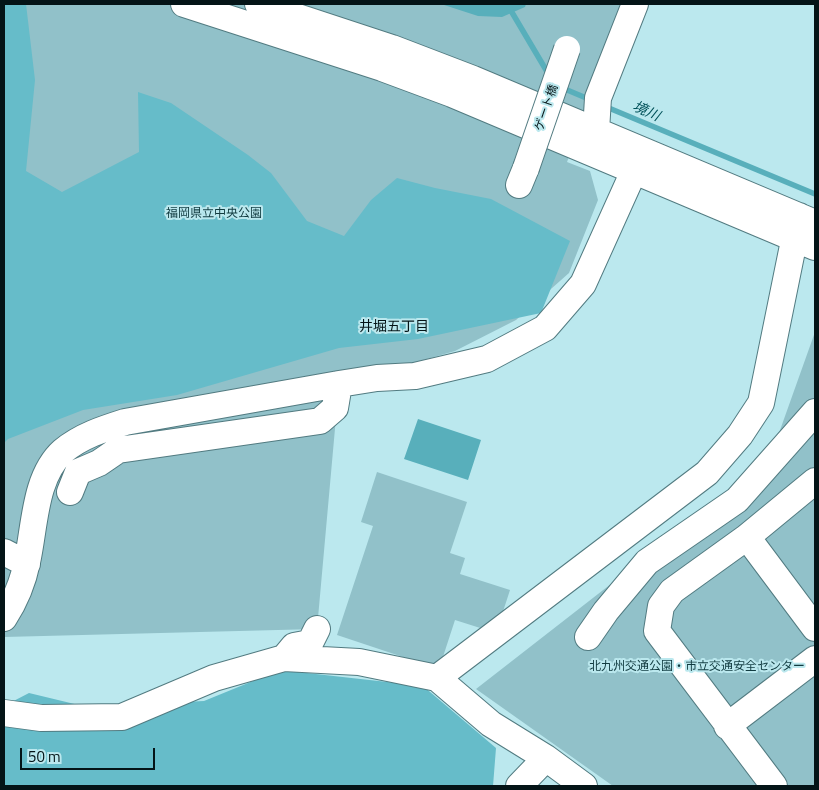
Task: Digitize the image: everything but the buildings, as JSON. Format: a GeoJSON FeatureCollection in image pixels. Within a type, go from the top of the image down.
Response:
{"type":"FeatureCollection","features":[{"type":"Feature","properties":{"kind":"street"},"geometry":{"type":"LineString","coordinates":[[184,4],[382,68],[638,161],[806,231],[761,403],[740,434],[706,473],[437,678]]}},
{"type":"Feature","properties":{"kind":"street"},"geometry":{"type":"LineString","coordinates":[[258,4],[401,52],[596,131],[638,161]]}},
{"type":"Feature","properties":{"kind":"street"},"geometry":{"type":"LineString","coordinates":[[596,131],[598,98],[635,4]]}},
{"type":"Feature","properties":{"kind":"street","name":"ゲート橋"},"geometry":{"type":"LineString","coordinates":[[522,177],[568,49]]}},
{"type":"Feature","properties":{"kind":"street"},"geometry":{"type":"LineString","coordinates":[[4,618],[14,602],[27,564],[40,494],[48,474],[62,452],[94,432],[125,422],[339,384],[377,378],[415,376],[487,359],[545,328],[583,284],[638,161]]}},
{"type":"Feature","properties":{"kind":"street"},"geometry":{"type":"LineString","coordinates":[[70,492],[78,472],[99,463],[118,450],[320,421],[335,408],[339,384]]}},
{"type":"Feature","properties":{"kind":"street"},"geometry":{"type":"LineString","coordinates":[[588,637],[606,610],[647,562],[737,500],[815,412]]}},
{"type":"Feature","properties":{"kind":"street"},"geometry":{"type":"LineString","coordinates":[[774,786],[727,726],[658,631],[660,606],[672,591],[747,537],[811,495]]}},
{"type":"Feature","properties":{"kind":"street"},"geometry":{"type":"LineString","coordinates":[[747,537],[815,628]]}},
{"type":"Feature","properties":{"kind":"street"},"geometry":{"type":"LineString","coordinates":[[4,552],[27,564]]}},
{"type":"Feature","properties":{"kind":"street"},"geometry":{"type":"LineString","coordinates":[[284,658],[294,646],[310,643],[317,628]]}},
{"type":"Feature","properties":{"kind":"street"},"geometry":{"type":"LineString","coordinates":[[4,713],[42,718],[122,717],[214,678],[284,658],[359,662],[437,678],[491,724],[546,758],[584,786]]}},
{"type":"Feature","properties":{"kind":"street"},"geometry":{"type":"LineString","coordinates":[[727,726],[815,659]]}},
{"type":"Feature","properties":{"kind":"street"},"geometry":{"type":"LineString","coordinates":[[519,786],[546,758]]}},
{"type":"Feature","properties":{"kind":"green space","name":"福岡県立中央公園"},"geometry":{"type":"Polygon","coordinates":[[[4,4],[627,4],[567,162],[590,171],[598,200],[569,273],[516,320],[455,351],[339,384],[317,629],[4,637],[4,4]]]}},
{"type":"Feature","properties":{"kind":"green space"},"geometry":{"type":"Polygon","coordinates":[[[4,4],[26,4],[35,80],[26,171],[62,192],[139,152],[138,92],[171,103],[248,155],[271,173],[307,221],[344,236],[371,200],[397,178],[491,199],[570,241],[541,313],[418,339],[339,348],[177,395],[83,410],[8,439],[4,443],[4,4]]]}},
{"type":"Feature","properties":{"kind":"green space","name":"北九州交通公園・市立交通安全センター"},"geometry":{"type":"Polygon","coordinates":[[[815,332],[815,786],[613,786],[476,689],[634,566],[734,496],[779,433],[815,332]]]}},
{"type":"Feature","properties":{"kind":"green space"},"geometry":{"type":"Polygon","coordinates":[[[377,472],[467,502],[450,553],[465,558],[460,574],[510,590],[496,633],[455,620],[439,669],[337,635],[373,526],[361,522],[377,472]]]}},
{"type":"Feature","properties":{"kind":"green space"},"geometry":{"type":"Polygon","coordinates":[[[280,670],[423,686],[496,748],[493,786],[4,786],[4,706],[29,693],[87,707],[204,701],[280,670]]]}},
{"type":"Feature","properties":{"kind":"shaded area"},"geometry":{"type":"Polygon","coordinates":[[[441,4],[526,4],[525,7],[502,17],[478,16],[441,4]]]}},
{"type":"Feature","properties":{"kind":"shaded area"},"geometry":{"type":"Polygon","coordinates":[[[418,419],[481,440],[468,480],[404,459],[418,419]]]}},
{"type":"Feature","properties":{"kind":"waterway","name":"境川"},"geometry":{"type":"LineString","coordinates":[[507,4],[549,75]]}},
{"type":"Feature","properties":{"kind":"waterway","name":"境川"},"geometry":{"type":"LineString","coordinates":[[560,87],[591,100]]}},
{"type":"Feature","properties":{"kind":"waterway","name":"境川"},"geometry":{"type":"LineString","coordinates":[[604,106],[815,194]]}},
{"type":"Feature","properties":{"kind":"district","name":"井堀五丁目"},"geometry":{"type":"Point","coordinates":[394,328]}}]}
